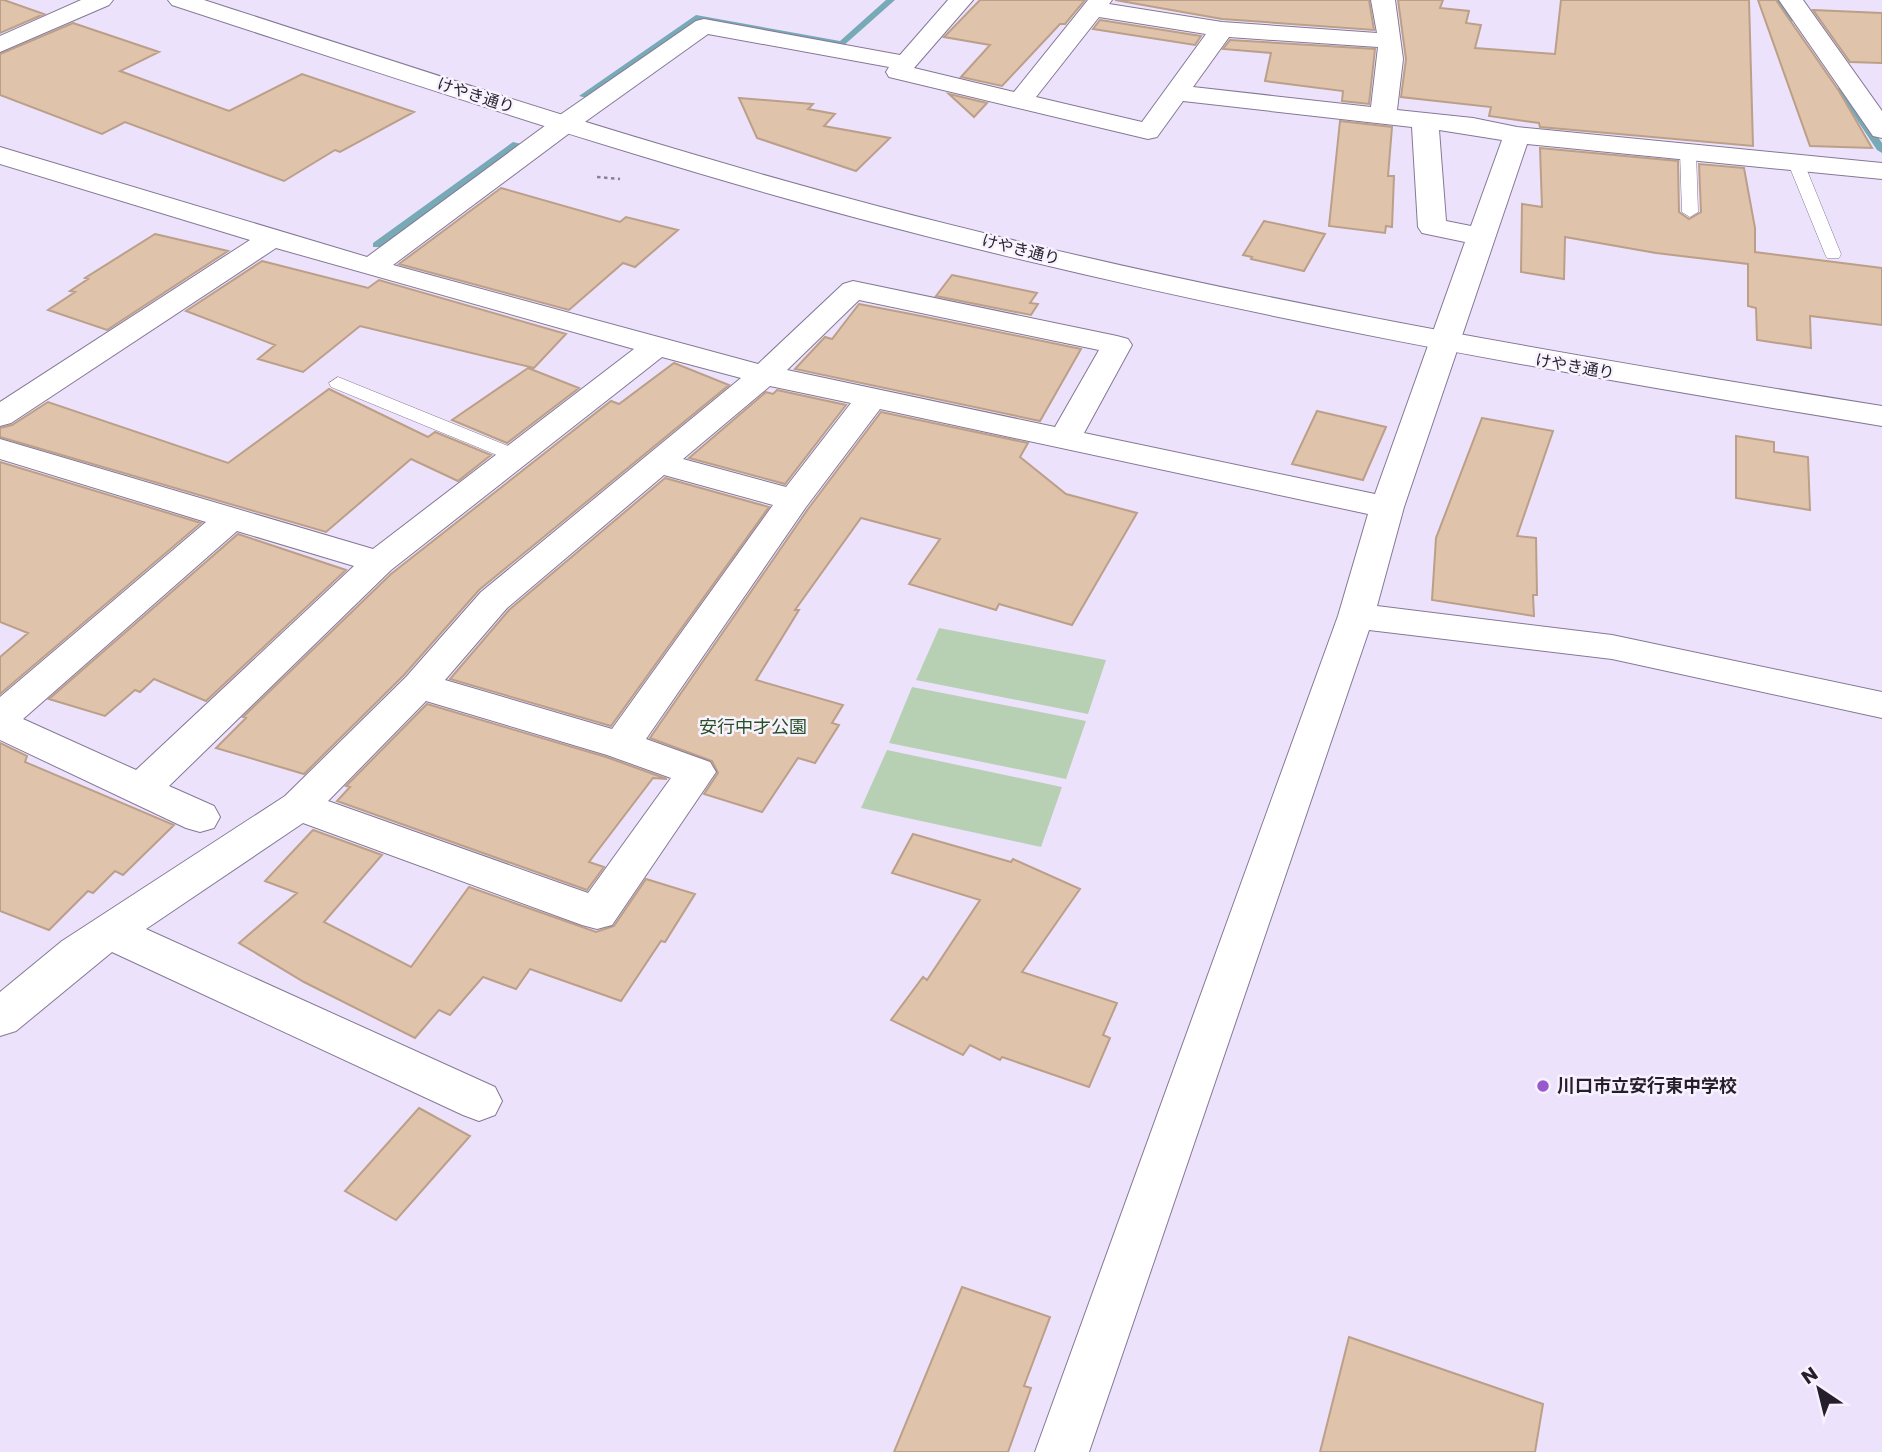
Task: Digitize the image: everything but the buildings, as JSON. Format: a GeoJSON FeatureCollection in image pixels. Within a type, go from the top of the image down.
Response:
{"type":"FeatureCollection","features":[{"type":"Feature","properties":{"kind":"street"},"geometry":{"type":"LineString","coordinates":[[0,46],[101,0]]}},
{"type":"Feature","properties":{"kind":"street","name":"けやき通り"},"geometry":{"type":"LineString","coordinates":[[180,0],[726,173],[1196,292],[1443,342],[1882,416]]}},
{"type":"Feature","properties":{"kind":"street"},"geometry":{"type":"LineString","coordinates":[[961,0],[898,72],[1148,131],[1222,29]]}},
{"type":"Feature","properties":{"kind":"street"},"geometry":{"type":"LineString","coordinates":[[1383,0],[1390,41],[1390,68],[1382,103],[1385,116]]}},
{"type":"Feature","properties":{"kind":"street"},"geometry":{"type":"LineString","coordinates":[[1791,0],[1882,130]]}},
{"type":"Feature","properties":{"kind":"street"},"geometry":{"type":"LineString","coordinates":[[1019,102],[1097,5],[1222,29],[1390,41]]}},
{"type":"Feature","properties":{"kind":"street"},"geometry":{"type":"LineString","coordinates":[[371,268],[566,123],[704,26],[905,63]]}},
{"type":"Feature","properties":{"kind":"street"},"geometry":{"type":"LineString","coordinates":[[1176,93],[1385,116],[1517,135],[1882,171]]}},
{"type":"Feature","properties":{"kind":"street"},"geometry":{"type":"LineString","coordinates":[[1425,121],[1432,227],[1481,237]]}},
{"type":"Feature","properties":{"kind":"street"},"geometry":{"type":"LineString","coordinates":[[1062,1452],[1356,616],[1387,507],[1517,135]]}},
{"type":"Feature","properties":{"kind":"street"},"geometry":{"type":"LineString","coordinates":[[0,155],[371,268],[764,375],[1387,507]]}},
{"type":"Feature","properties":{"kind":"street"},"geometry":{"type":"LineString","coordinates":[[0,183],[29,165]]}},
{"type":"Feature","properties":{"kind":"street"},"geometry":{"type":"LineString","coordinates":[[0,416],[109,342],[273,238]]}},
{"type":"Feature","properties":{"kind":"street"},"geometry":{"type":"LineString","coordinates":[[0,1018],[77,953],[299,806],[419,686],[494,600],[764,375],[853,290],[1117,345],[1064,439]]}},
{"type":"Feature","properties":{"kind":"street"},"geometry":{"type":"LineString","coordinates":[[141,789],[379,562],[658,345]]}},
{"type":"Feature","properties":{"kind":"street"},"geometry":{"type":"LineString","coordinates":[[621,744],[794,500],[871,399]]}},
{"type":"Feature","properties":{"kind":"street"},"geometry":{"type":"LineString","coordinates":[[0,449],[379,562]]}},
{"type":"Feature","properties":{"kind":"street"},"geometry":{"type":"LineString","coordinates":[[657,463],[794,500]]}},
{"type":"Feature","properties":{"kind":"street"},"geometry":{"type":"LineString","coordinates":[[0,718],[231,518]]}},
{"type":"Feature","properties":{"kind":"street"},"geometry":{"type":"LineString","coordinates":[[1356,616],[1612,647],[1882,705]]}},
{"type":"Feature","properties":{"kind":"street"},"geometry":{"type":"LineString","coordinates":[[299,806],[597,913],[696,772],[621,744],[419,686]]}},
{"type":"Feature","properties":{"kind":"street"},"geometry":{"type":"LineString","coordinates":[[0,724],[200,817]]}},
{"type":"Feature","properties":{"kind":"street"},"geometry":{"type":"LineString","coordinates":[[110,932],[479,1101]]}},
{"type":"Feature","properties":{"kind":"lane"},"geometry":{"type":"LineString","coordinates":[[1688,152],[1690,212]]}},
{"type":"Feature","properties":{"kind":"lane"},"geometry":{"type":"LineString","coordinates":[[1796,163],[1833,254]]}},
{"type":"Feature","properties":{"kind":"lane"},"geometry":{"type":"LineString","coordinates":[[338,383],[516,456]]}},
{"type":"Feature","properties":{"kind":"green space"},"geometry":{"type":"Polygon","coordinates":[[[939,628],[1106,660],[1088,714],[916,680],[939,628]]]}},
{"type":"Feature","properties":{"kind":"green space"},"geometry":{"type":"Polygon","coordinates":[[[912,687],[1086,721],[1066,779],[889,743],[912,687]]]}},
{"type":"Feature","properties":{"kind":"green space"},"geometry":{"type":"Polygon","coordinates":[[[887,750],[1062,787],[1041,847],[861,808],[887,750]]]}},
{"type":"Feature","properties":{"kind":"waterway"},"geometry":{"type":"LineString","coordinates":[[584,96],[699,17],[842,44],[891,0]]}},
{"type":"Feature","properties":{"kind":"waterway"},"geometry":{"type":"LineString","coordinates":[[1779,0],[1793,19]]}},
{"type":"Feature","properties":{"kind":"waterway"},"geometry":{"type":"LineString","coordinates":[[1842,90],[1882,150]]}},
{"type":"Feature","properties":{"kind":"waterway"},"geometry":{"type":"LineString","coordinates":[[377,245],[516,144]]}},
{"type":"Feature","properties":{"kind":"place","name":"川口市立安行東中学校"},"geometry":{"type":"Point","coordinates":[1543,1086]}},
{"type":"Feature","properties":{"kind":"park label","name":"安行中才公園"},"geometry":{"type":"Point","coordinates":[753,727]}}]}
